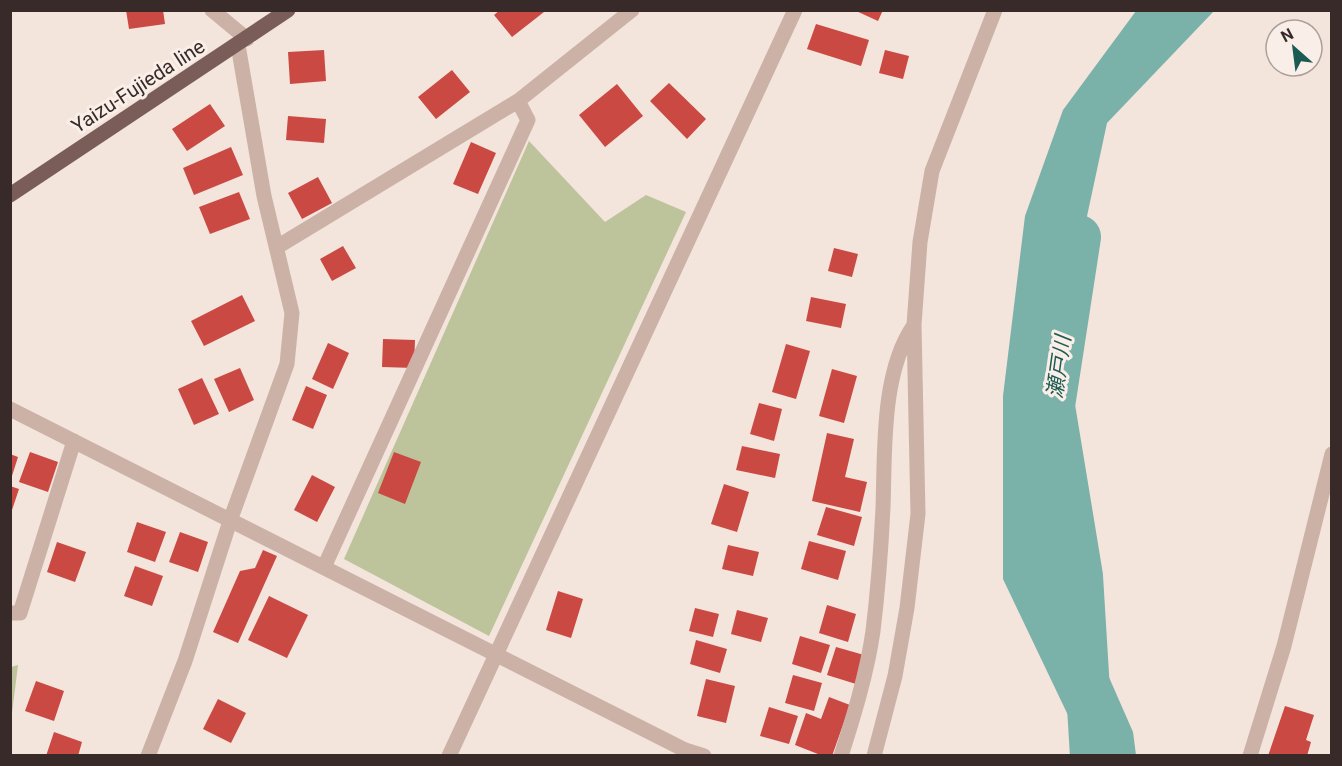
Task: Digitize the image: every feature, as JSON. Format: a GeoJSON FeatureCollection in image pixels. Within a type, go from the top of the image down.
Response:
{"type":"FeatureCollection","features":[{"type":"Feature","properties":{"kind":"main road","name":"Yaizu-Fujieda line"},"geometry":{"type":"LineString","coordinates":[[10,195],[288,10]]}},
{"type":"Feature","properties":{"kind":"street"},"geometry":{"type":"LineString","coordinates":[[148,756],[185,661],[231,518],[286,364],[292,313],[264,196],[242,42],[212,10]]}},
{"type":"Feature","properties":{"kind":"street"},"geometry":{"type":"LineString","coordinates":[[277,247],[518,101],[632,10]]}},
{"type":"Feature","properties":{"kind":"street"},"geometry":{"type":"LineString","coordinates":[[449,756],[795,10]]}},
{"type":"Feature","properties":{"kind":"street"},"geometry":{"type":"LineString","coordinates":[[874,756],[895,676],[907,608],[918,514],[914,325],[920,242],[932,171],[995,10]]}},
{"type":"Feature","properties":{"kind":"street"},"geometry":{"type":"LineString","coordinates":[[325,566],[528,120],[518,101]]}},
{"type":"Feature","properties":{"kind":"street"},"geometry":{"type":"LineString","coordinates":[[841,756],[857,706],[872,633],[881,541],[886,430],[893,372],[906,337],[914,325]]}},
{"type":"Feature","properties":{"kind":"street"},"geometry":{"type":"LineString","coordinates":[[10,409],[496,652],[685,753],[704,756]]}},
{"type":"Feature","properties":{"kind":"street"},"geometry":{"type":"LineString","coordinates":[[10,613],[20,613],[74,441]]}},
{"type":"Feature","properties":{"kind":"street"},"geometry":{"type":"LineString","coordinates":[[1250,756],[1284,646],[1332,454]]}},
{"type":"Feature","properties":{"kind":"green space"},"geometry":{"type":"Polygon","coordinates":[[[529,141],[605,222],[646,195],[686,212],[489,636],[344,559],[529,141]]]}},
{"type":"Feature","properties":{"kind":"green space"},"geometry":{"type":"Polygon","coordinates":[[[18,665],[11,721],[11,667],[18,665]]]}},
{"type":"Feature","properties":{"kind":"water"},"geometry":{"type":"Polygon","coordinates":[[[1136,11],[1214,11],[1107,123],[1042,426],[1058,561],[1133,732],[1136,755],[1087,755],[1003,579],[1003,396],[1025,216],[1063,110],[1136,11]]]}},
{"type":"Feature","properties":{"kind":"building"},"geometry":{"type":"Polygon","coordinates":[[[126,10],[163,10],[165,24],[129,29],[126,10]]]}},
{"type":"Feature","properties":{"kind":"building"},"geometry":{"type":"Polygon","coordinates":[[[500,10],[543,10],[544,12],[512,37],[494,15],[500,10]]]}},
{"type":"Feature","properties":{"kind":"building"},"geometry":{"type":"Polygon","coordinates":[[[854,10],[883,10],[878,21],[854,10]]]}},
{"type":"Feature","properties":{"kind":"building"},"geometry":{"type":"Polygon","coordinates":[[[816,24],[869,40],[861,66],[807,49],[816,24]]]}},
{"type":"Feature","properties":{"kind":"building"},"geometry":{"type":"Polygon","coordinates":[[[324,50],[326,81],[290,84],[288,52],[324,50]]]}},
{"type":"Feature","properties":{"kind":"building"},"geometry":{"type":"Polygon","coordinates":[[[885,50],[909,56],[903,79],[879,73],[885,50]]]}},
{"type":"Feature","properties":{"kind":"building"},"geometry":{"type":"Polygon","coordinates":[[[452,70],[470,92],[436,119],[418,97],[452,70]]]}},
{"type":"Feature","properties":{"kind":"building"},"geometry":{"type":"Polygon","coordinates":[[[669,83],[706,119],[687,139],[650,101],[669,83]]]}},
{"type":"Feature","properties":{"kind":"building"},"geometry":{"type":"Polygon","coordinates":[[[617,84],[643,116],[605,147],[579,115],[617,84]]]}},
{"type":"Feature","properties":{"kind":"building"},"geometry":{"type":"Polygon","coordinates":[[[210,104],[225,126],[187,151],[172,129],[210,104]]]}},
{"type":"Feature","properties":{"kind":"building"},"geometry":{"type":"Polygon","coordinates":[[[288,116],[326,119],[324,143],[286,140],[288,116]]]}},
{"type":"Feature","properties":{"kind":"building"},"geometry":{"type":"Polygon","coordinates":[[[471,142],[496,153],[478,194],[453,184],[471,142]]]}},
{"type":"Feature","properties":{"kind":"building"},"geometry":{"type":"Polygon","coordinates":[[[231,147],[243,175],[194,195],[183,168],[231,147]]]}},
{"type":"Feature","properties":{"kind":"building"},"geometry":{"type":"Polygon","coordinates":[[[318,177],[332,203],[302,219],[288,193],[318,177]]]}},
{"type":"Feature","properties":{"kind":"building"},"geometry":{"type":"Polygon","coordinates":[[[239,192],[250,219],[210,234],[199,207],[239,192]]]}},
{"type":"Feature","properties":{"kind":"building"},"geometry":{"type":"Polygon","coordinates":[[[343,246],[356,268],[332,281],[320,259],[343,246]]]}},
{"type":"Feature","properties":{"kind":"building"},"geometry":{"type":"Polygon","coordinates":[[[834,248],[858,254],[852,277],[828,271],[834,248]]]}},
{"type":"Feature","properties":{"kind":"building"},"geometry":{"type":"Polygon","coordinates":[[[242,295],[255,321],[204,346],[191,321],[242,295]]]}},
{"type":"Feature","properties":{"kind":"building"},"geometry":{"type":"Polygon","coordinates":[[[811,297],[846,304],[841,328],[806,321],[811,297]]]}},
{"type":"Feature","properties":{"kind":"building"},"geometry":{"type":"Polygon","coordinates":[[[383,339],[415,340],[414,368],[382,367],[383,339]]]}},
{"type":"Feature","properties":{"kind":"building"},"geometry":{"type":"Polygon","coordinates":[[[328,343],[349,353],[333,389],[312,379],[328,343]]]}},
{"type":"Feature","properties":{"kind":"building"},"geometry":{"type":"Polygon","coordinates":[[[786,344],[810,351],[796,399],[772,392],[786,344]]]}},
{"type":"Feature","properties":{"kind":"building"},"geometry":{"type":"Polygon","coordinates":[[[240,368],[254,400],[229,412],[214,379],[240,368]]]}},
{"type":"Feature","properties":{"kind":"building"},"geometry":{"type":"Polygon","coordinates":[[[832,369],[857,376],[844,423],[819,416],[832,369]]]}},
{"type":"Feature","properties":{"kind":"building"},"geometry":{"type":"Polygon","coordinates":[[[202,378],[219,414],[194,425],[178,389],[202,378]]]}},
{"type":"Feature","properties":{"kind":"building"},"geometry":{"type":"Polygon","coordinates":[[[306,386],[327,395],[313,429],[292,420],[306,386]]]}},
{"type":"Feature","properties":{"kind":"building"},"geometry":{"type":"Polygon","coordinates":[[[759,403],[782,409],[774,441],[750,434],[759,403]]]}},
{"type":"Feature","properties":{"kind":"building"},"geometry":{"type":"Polygon","coordinates":[[[827,433],[854,439],[845,477],[867,482],[860,512],[812,501],[827,433]]]}},
{"type":"Feature","properties":{"kind":"building"},"geometry":{"type":"Polygon","coordinates":[[[742,446],[780,454],[775,478],[736,470],[742,446]]]}},
{"type":"Feature","properties":{"kind":"building"},"geometry":{"type":"Polygon","coordinates":[[[30,452],[58,462],[48,492],[19,482],[30,452]]]}},
{"type":"Feature","properties":{"kind":"building"},"geometry":{"type":"Polygon","coordinates":[[[394,452],[421,462],[405,504],[378,493],[394,452]]]}},
{"type":"Feature","properties":{"kind":"building"},"geometry":{"type":"Polygon","coordinates":[[[10,454],[18,457],[11,479],[10,478],[10,454]]]}},
{"type":"Feature","properties":{"kind":"building"},"geometry":{"type":"Polygon","coordinates":[[[312,475],[335,487],[317,522],[294,510],[312,475]]]}},
{"type":"Feature","properties":{"kind":"building"},"geometry":{"type":"Polygon","coordinates":[[[724,484],[749,492],[737,532],[711,524],[724,484]]]}},
{"type":"Feature","properties":{"kind":"building"},"geometry":{"type":"Polygon","coordinates":[[[10,486],[19,489],[11,513],[10,513],[10,486]]]}},
{"type":"Feature","properties":{"kind":"building"},"geometry":{"type":"Polygon","coordinates":[[[826,507],[862,517],[854,546],[817,535],[826,507]]]}},
{"type":"Feature","properties":{"kind":"building"},"geometry":{"type":"Polygon","coordinates":[[[137,522],[166,532],[155,562],[127,552],[137,522]]]}},
{"type":"Feature","properties":{"kind":"building"},"geometry":{"type":"Polygon","coordinates":[[[180,532],[208,542],[198,572],[169,562],[180,532]]]}},
{"type":"Feature","properties":{"kind":"building"},"geometry":{"type":"Polygon","coordinates":[[[809,541],[846,551],[838,580],[801,569],[809,541]]]}},
{"type":"Feature","properties":{"kind":"building"},"geometry":{"type":"Polygon","coordinates":[[[57,542],[86,552],[75,582],[47,572],[57,542]]]}},
{"type":"Feature","properties":{"kind":"building"},"geometry":{"type":"Polygon","coordinates":[[[728,545],[759,552],[753,576],[722,569],[728,545]]]}},
{"type":"Feature","properties":{"kind":"building"},"geometry":{"type":"Polygon","coordinates":[[[263,550],[277,556],[238,643],[213,632],[240,571],[255,568],[263,550]]]}},
{"type":"Feature","properties":{"kind":"building"},"geometry":{"type":"Polygon","coordinates":[[[135,566],[163,576],[152,606],[124,596],[135,566]]]}},
{"type":"Feature","properties":{"kind":"building"},"geometry":{"type":"Polygon","coordinates":[[[558,591],[583,599],[571,638],[546,630],[558,591]]]}},
{"type":"Feature","properties":{"kind":"building"},"geometry":{"type":"Polygon","coordinates":[[[269,596],[308,615],[287,658],[248,640],[269,596]]]}},
{"type":"Feature","properties":{"kind":"building"},"geometry":{"type":"Polygon","coordinates":[[[827,605],[856,614],[848,642],[819,633],[827,605]]]}},
{"type":"Feature","properties":{"kind":"building"},"geometry":{"type":"Polygon","coordinates":[[[695,608],[719,614],[713,637],[689,631],[695,608]]]}},
{"type":"Feature","properties":{"kind":"building"},"geometry":{"type":"Polygon","coordinates":[[[737,610],[768,618],[761,642],[731,634],[737,610]]]}},
{"type":"Feature","properties":{"kind":"building"},"geometry":{"type":"Polygon","coordinates":[[[800,636],[830,645],[821,673],[792,664],[800,636]]]}},
{"type":"Feature","properties":{"kind":"building"},"geometry":{"type":"Polygon","coordinates":[[[696,640],[727,649],[720,673],[690,664],[696,640]]]}},
{"type":"Feature","properties":{"kind":"building"},"geometry":{"type":"Polygon","coordinates":[[[836,647],[864,655],[856,684],[827,675],[836,647]]]}},
{"type":"Feature","properties":{"kind":"building"},"geometry":{"type":"Polygon","coordinates":[[[793,675],[822,683],[814,711],[785,703],[793,675]]]}},
{"type":"Feature","properties":{"kind":"building"},"geometry":{"type":"Polygon","coordinates":[[[706,679],[735,686],[726,723],[697,716],[706,679]]]}},
{"type":"Feature","properties":{"kind":"building"},"geometry":{"type":"Polygon","coordinates":[[[36,681],[64,691],[54,721],[25,711],[36,681]]]}},
{"type":"Feature","properties":{"kind":"building"},"geometry":{"type":"Polygon","coordinates":[[[829,697],[850,705],[832,756],[823,756],[795,745],[806,713],[821,719],[829,697]]]}},
{"type":"Feature","properties":{"kind":"building"},"geometry":{"type":"Polygon","coordinates":[[[218,699],[246,713],[231,743],[203,729],[218,699]]]}},
{"type":"Feature","properties":{"kind":"building"},"geometry":{"type":"Polygon","coordinates":[[[1285,706],[1314,715],[1306,740],[1311,742],[1307,756],[1268,756],[1285,706]]]}},
{"type":"Feature","properties":{"kind":"building"},"geometry":{"type":"Polygon","coordinates":[[[769,707],[798,716],[789,744],[760,736],[769,707]]]}},
{"type":"Feature","properties":{"kind":"building"},"geometry":{"type":"Polygon","coordinates":[[[54,732],[82,742],[78,756],[46,756],[54,732]]]}},
{"type":"Feature","properties":{"kind":"waterway","name":"瀬戸川"},"geometry":{"type":"LineString","coordinates":[[1079,237],[1053,406],[1081,576],[1092,756]]}}]}
